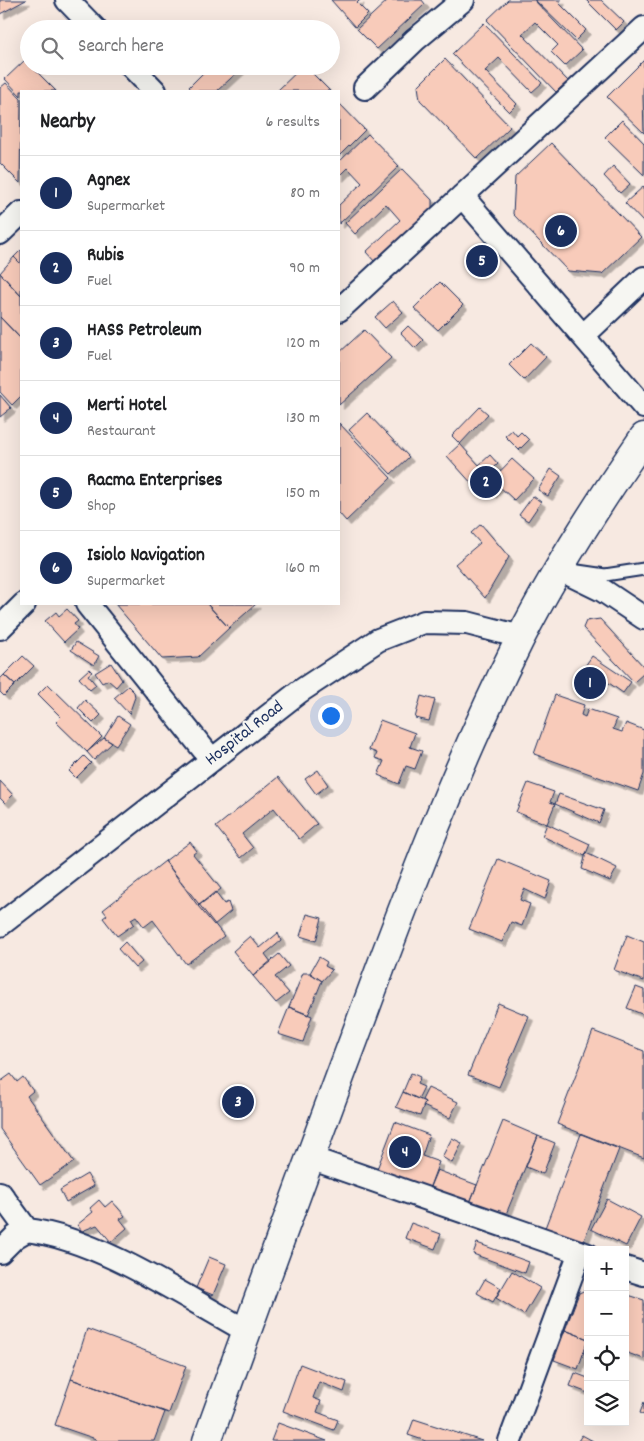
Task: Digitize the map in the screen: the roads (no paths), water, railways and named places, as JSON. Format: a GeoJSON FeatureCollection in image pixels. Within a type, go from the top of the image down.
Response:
{"type":"FeatureCollection","features":[{"type":"Feature","properties":{"kind":"highway"},"geometry":{"type":"LineString","coordinates":[[206,1441],[405,903],[470,744],[521,638],[559,568],[585,523],[644,437]]}},
{"type":"Feature","properties":{"kind":"street"},"geometry":{"type":"LineString","coordinates":[[67,0],[86,20]]}},
{"type":"Feature","properties":{"kind":"street"},"geometry":{"type":"LineString","coordinates":[[365,88],[415,40],[463,0]]}},
{"type":"Feature","properties":{"kind":"street"},"geometry":{"type":"LineString","coordinates":[[344,296],[462,196],[644,28]]}},
{"type":"Feature","properties":{"kind":"street"},"geometry":{"type":"LineString","coordinates":[[139,75],[152,90]]}},
{"type":"Feature","properties":{"kind":"street"},"geometry":{"type":"LineString","coordinates":[[462,196],[584,335],[644,407]]}},
{"type":"Feature","properties":{"kind":"street"},"geometry":{"type":"LineString","coordinates":[[0,233],[20,214]]}},
{"type":"Feature","properties":{"kind":"street"},"geometry":{"type":"LineString","coordinates":[[584,335],[644,278]]}},
{"type":"Feature","properties":{"kind":"street"},"geometry":{"type":"LineString","coordinates":[[559,568],[602,590],[644,618]]}},
{"type":"Feature","properties":{"kind":"street"},"geometry":{"type":"LineString","coordinates":[[0,628],[23,605]]}},
{"type":"Feature","properties":{"kind":"street"},"geometry":{"type":"LineString","coordinates":[[88,605],[212,760]]}},
{"type":"Feature","properties":{"kind":"street","name":"Hospital Road"},"geometry":{"type":"LineString","coordinates":[[0,925],[299,692],[378,640],[424,622],[467,624],[521,638]]}},
{"type":"Feature","properties":{"kind":"street"},"geometry":{"type":"LineString","coordinates":[[310,1158],[584,1254],[510,1441]]}},
{"type":"Feature","properties":{"kind":"street"},"geometry":{"type":"LineString","coordinates":[[0,1193],[27,1230]]}},
{"type":"Feature","properties":{"kind":"street"},"geometry":{"type":"LineString","coordinates":[[0,1252],[15,1237],[27,1230],[63,1237],[88,1246],[247,1331]]}},
{"type":"Feature","properties":{"kind":"street"},"geometry":{"type":"LineString","coordinates":[[629,1269],[644,1274]]}},
{"type":"Feature","properties":{"kind":"lane"},"geometry":{"type":"LineString","coordinates":[[559,568],[605,575],[644,569]]}},
{"type":"Feature","properties":{"kind":"place","name":"Isiolo Navigation"},"geometry":{"type":"Point","coordinates":[561,231]}},
{"type":"Feature","properties":{"kind":"place","name":"Racma Enterprises"},"geometry":{"type":"Point","coordinates":[482,261]}},
{"type":"Feature","properties":{"kind":"place","name":"Rubis"},"geometry":{"type":"Point","coordinates":[486,482]}},
{"type":"Feature","properties":{"kind":"place","name":"Agnex"},"geometry":{"type":"Point","coordinates":[590,683]}},
{"type":"Feature","properties":{"kind":"place","name":"HASS Petroleum"},"geometry":{"type":"Point","coordinates":[238,1102]}},
{"type":"Feature","properties":{"kind":"place","name":"Merti Hotel"},"geometry":{"type":"Point","coordinates":[405,1152]}}]}
